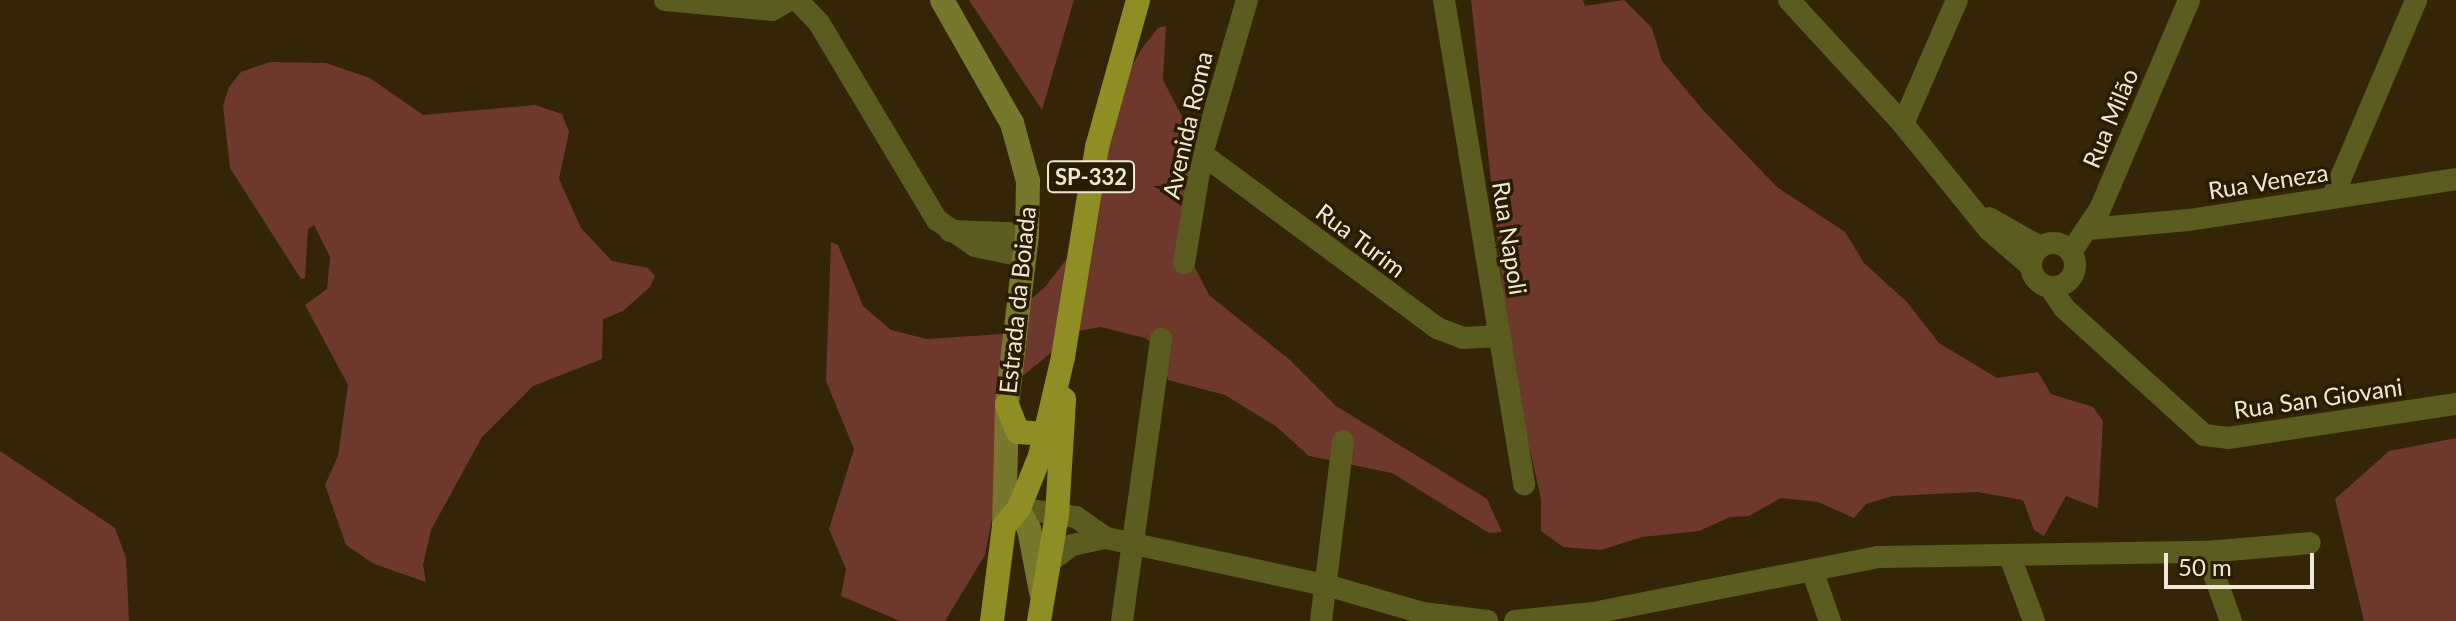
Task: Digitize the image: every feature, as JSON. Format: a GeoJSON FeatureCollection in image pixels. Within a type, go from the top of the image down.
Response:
{"type":"FeatureCollection","features":[{"type":"Feature","properties":{"kind":"main road","name":"Estrada da Boiada"},"geometry":{"type":"LineString","coordinates":[[942,0],[1019,142],[1028,181],[1003,482],[1012,517]]}},
{"type":"Feature","properties":{"kind":"main road","name":"SP-332"},"geometry":{"type":"LineString","coordinates":[[992,621],[1012,517],[1045,434],[1063,357],[1097,147],[1138,0]]}},
{"type":"Feature","properties":{"kind":"main road","name":"SP-332"},"geometry":{"type":"LineString","coordinates":[[1040,610],[1052,560],[1057,515],[1063,357]]}},
{"type":"Feature","properties":{"kind":"main road"},"geometry":{"type":"LineString","coordinates":[[1007,405],[1018,432],[1045,434]]}},
{"type":"Feature","properties":{"kind":"main road"},"geometry":{"type":"LineString","coordinates":[[1012,517],[1034,545],[1040,610]]}},
{"type":"Feature","properties":{"kind":"street"},"geometry":{"type":"LineString","coordinates":[[665,0],[753,4],[772,10],[789,0]]}},
{"type":"Feature","properties":{"kind":"street"},"geometry":{"type":"LineString","coordinates":[[797,0],[819,23],[921,199],[949,231],[1025,245]]}},
{"type":"Feature","properties":{"kind":"street","name":"Avenida Roma"},"geometry":{"type":"LineString","coordinates":[[1184,263],[1202,154],[1247,0]]}},
{"type":"Feature","properties":{"kind":"street","name":"Rua Napoli"},"geometry":{"type":"LineString","coordinates":[[1444,0],[1524,484]]}},
{"type":"Feature","properties":{"kind":"street"},"geometry":{"type":"LineString","coordinates":[[1789,0],[1981,214],[2035,256],[2036,280],[2059,284],[2075,267],[2071,252],[2053,243],[2035,256]]}},
{"type":"Feature","properties":{"kind":"street"},"geometry":{"type":"LineString","coordinates":[[1903,124],[1957,0]]}},
{"type":"Feature","properties":{"kind":"street","name":"Rua Milão"},"geometry":{"type":"LineString","coordinates":[[2071,252],[2088,229],[2189,0]]}},
{"type":"Feature","properties":{"kind":"street"},"geometry":{"type":"LineString","coordinates":[[2333,196],[2416,0]]}},
{"type":"Feature","properties":{"kind":"street","name":"Rua Turim"},"geometry":{"type":"LineString","coordinates":[[1202,154],[1437,328],[1463,338],[1500,336]]}},
{"type":"Feature","properties":{"kind":"street","name":"Rua Veneza"},"geometry":{"type":"LineString","coordinates":[[2088,229],[2189,220],[2456,179]]}},
{"type":"Feature","properties":{"kind":"street","name":"Rua San Giovani"},"geometry":{"type":"LineString","coordinates":[[2059,284],[2064,308],[2087,326],[2184,420],[2214,437],[2456,404]]}},
{"type":"Feature","properties":{"kind":"street"},"geometry":{"type":"LineString","coordinates":[[1122,621],[1161,339]]}},
{"type":"Feature","properties":{"kind":"street"},"geometry":{"type":"LineString","coordinates":[[1321,621],[1343,441]]}},
{"type":"Feature","properties":{"kind":"street"},"geometry":{"type":"LineString","coordinates":[[1012,517],[1076,517],[1106,538],[1326,585],[1423,613],[1488,621]]}},
{"type":"Feature","properties":{"kind":"street"},"geometry":{"type":"LineString","coordinates":[[1052,560],[1072,545],[1106,538]]}},
{"type":"Feature","properties":{"kind":"street"},"geometry":{"type":"LineString","coordinates":[[1515,621],[1593,613],[1813,573],[1878,557],[2206,552],[2310,543]]}},
{"type":"Feature","properties":{"kind":"street"},"geometry":{"type":"LineString","coordinates":[[2206,552],[2231,621]]}},
{"type":"Feature","properties":{"kind":"street"},"geometry":{"type":"LineString","coordinates":[[2010,557],[2034,621]]}},
{"type":"Feature","properties":{"kind":"street"},"geometry":{"type":"LineString","coordinates":[[1813,573],[1830,621]]}},
{"type":"Feature","properties":{"kind":"shaded area"},"geometry":{"type":"Polygon","coordinates":[[[969,0],[1074,0],[1042,110],[969,0]]]}},
{"type":"Feature","properties":{"kind":"shaded area"},"geometry":{"type":"Polygon","coordinates":[[[1471,0],[1583,0],[1585,6],[1624,0],[1652,28],[1662,61],[1703,110],[1777,187],[1845,232],[1864,263],[1907,302],[1939,343],[1997,378],[2038,372],[2051,394],[2093,407],[2103,421],[2098,508],[2066,496],[2044,536],[2034,530],[2023,500],[1977,492],[1893,496],[1866,504],[1854,518],[1818,502],[1781,498],[1749,516],[1730,517],[1699,531],[1642,537],[1601,550],[1563,547],[1541,531],[1541,499],[1512,371],[1471,0]]]}},
{"type":"Feature","properties":{"kind":"shaded area"},"geometry":{"type":"Polygon","coordinates":[[[1166,26],[1163,80],[1191,134],[1188,232],[1194,266],[1209,295],[1290,360],[1336,406],[1487,499],[1502,532],[1489,533],[1392,473],[1309,456],[1277,427],[1225,395],[1168,380],[1158,347],[1145,338],[1101,327],[1078,331],[999,395],[994,508],[985,555],[945,621],[900,621],[841,596],[846,569],[829,529],[854,449],[826,381],[831,242],[838,245],[863,306],[891,330],[927,339],[1002,334],[1008,319],[1045,287],[1089,230],[1096,127],[1143,47],[1158,28],[1166,26]]]}},
{"type":"Feature","properties":{"kind":"shaded area"},"geometry":{"type":"Polygon","coordinates":[[[270,62],[326,63],[370,78],[423,115],[535,105],[562,114],[569,132],[559,179],[581,228],[612,261],[648,268],[655,276],[650,287],[623,311],[603,319],[602,359],[533,386],[482,437],[431,530],[423,565],[426,582],[374,564],[346,545],[325,485],[338,456],[348,385],[305,305],[327,289],[330,257],[314,225],[308,229],[305,278],[301,279],[230,168],[223,106],[229,87],[241,72],[270,62]]]}},
{"type":"Feature","properties":{"kind":"shaded area"},"geometry":{"type":"Polygon","coordinates":[[[2456,438],[2456,621],[2364,621],[2335,499],[2389,451],[2456,438]]]}},
{"type":"Feature","properties":{"kind":"shaded area"},"geometry":{"type":"Polygon","coordinates":[[[0,451],[115,528],[126,558],[129,621],[0,621],[0,451]]]}}]}
